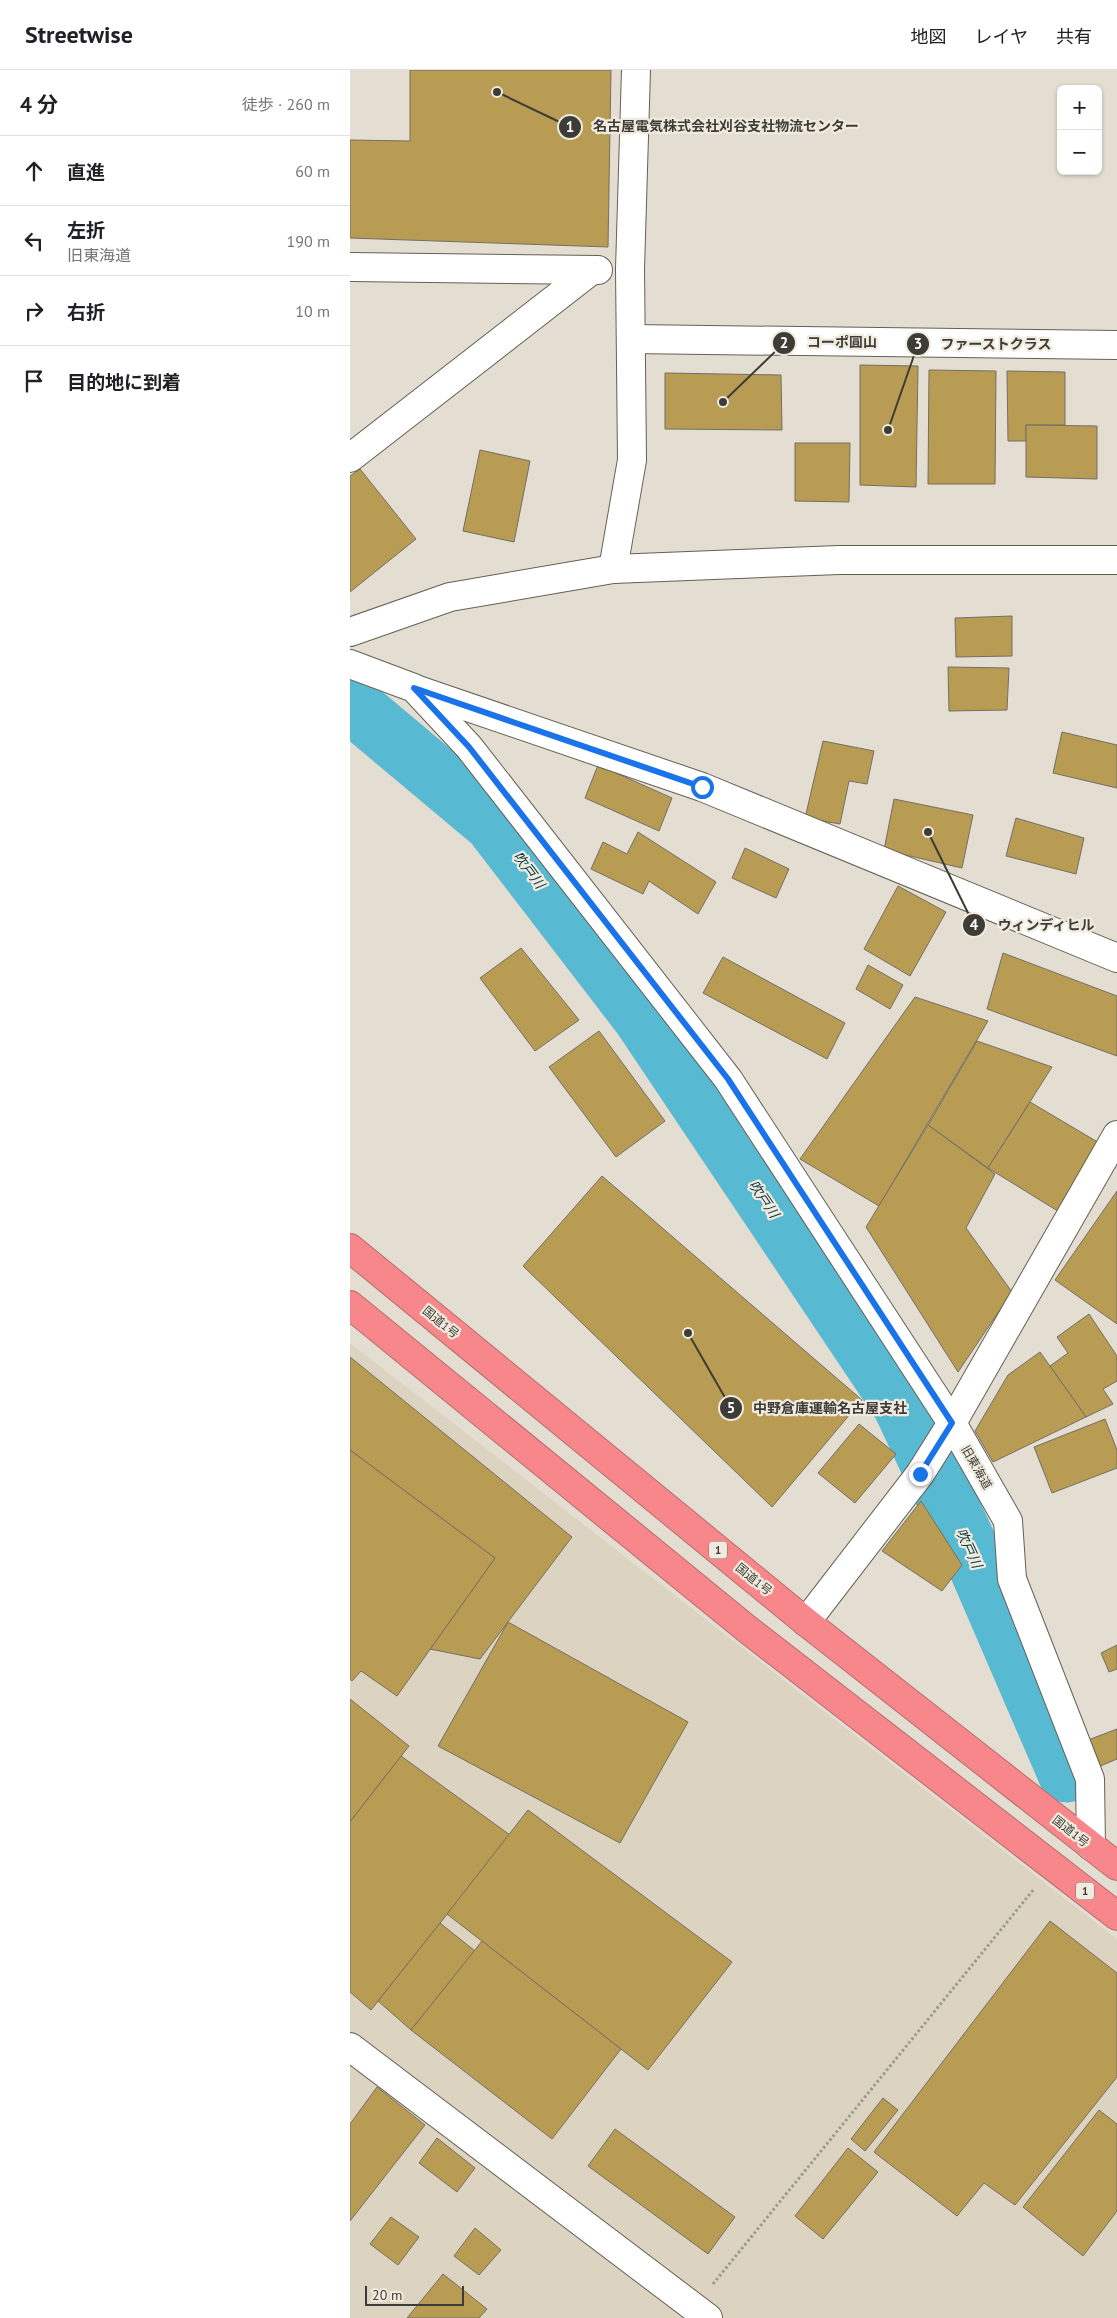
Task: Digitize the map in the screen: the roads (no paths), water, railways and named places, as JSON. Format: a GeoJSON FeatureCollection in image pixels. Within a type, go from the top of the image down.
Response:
{"type":"FeatureCollection","features":[{"type":"Feature","properties":{"kind":"highway","name":"国道1号"},"geometry":{"type":"LineString","coordinates":[[350,1248],[806,1622],[1117,1866]]}},
{"type":"Feature","properties":{"kind":"highway","name":"1"},"geometry":{"type":"LineString","coordinates":[[350,1305],[747,1629],[1117,1916]]}},
{"type":"Feature","properties":{"kind":"street"},"geometry":{"type":"LineString","coordinates":[[613,569],[632,460],[630,269],[636,70]]}},
{"type":"Feature","properties":{"kind":"street"},"geometry":{"type":"LineString","coordinates":[[350,267],[630,269]]}},
{"type":"Feature","properties":{"kind":"street"},"geometry":{"type":"LineString","coordinates":[[350,458],[592,270]]}},
{"type":"Feature","properties":{"kind":"street"},"geometry":{"type":"LineString","coordinates":[[631,339],[1117,345]]}},
{"type":"Feature","properties":{"kind":"street"},"geometry":{"type":"LineString","coordinates":[[350,632],[450,597],[613,569],[839,560],[1117,560]]}},
{"type":"Feature","properties":{"kind":"street","name":"旧東海道"},"geometry":{"type":"LineString","coordinates":[[350,664],[414,688],[469,747],[728,1079],[952,1423],[1008,1521],[1012,1579],[1090,1779],[1091,1846]]}},
{"type":"Feature","properties":{"kind":"street"},"geometry":{"type":"LineString","coordinates":[[414,688],[702,787],[1117,958]]}},
{"type":"Feature","properties":{"kind":"street"},"geometry":{"type":"LineString","coordinates":[[806,1622],[920,1474],[938,1446],[1117,1135]]}},
{"type":"Feature","properties":{"kind":"street"},"geometry":{"type":"LineString","coordinates":[[350,2047],[696,2314]]}},
{"type":"Feature","properties":{"kind":"waterway","name":"吹戸川"},"geometry":{"type":"LineString","coordinates":[[350,703],[493,823],[642,1017],[902,1405],[979,1569],[1067,1773]]}},
{"type":"Feature","properties":{"kind":"place","name":"名古屋電気株式会社刈谷支社物流センター"},"geometry":{"type":"Point","coordinates":[497,92]}},
{"type":"Feature","properties":{"kind":"place","name":"コーポ圓山"},"geometry":{"type":"Point","coordinates":[723,402]}},
{"type":"Feature","properties":{"kind":"place","name":"ファーストクラス"},"geometry":{"type":"Point","coordinates":[888,430]}},
{"type":"Feature","properties":{"kind":"place","name":"ウィンディヒル"},"geometry":{"type":"Point","coordinates":[928,832]}},
{"type":"Feature","properties":{"kind":"place","name":"中野倉庫運輸名古屋支社"},"geometry":{"type":"Point","coordinates":[688,1333]}}]}
